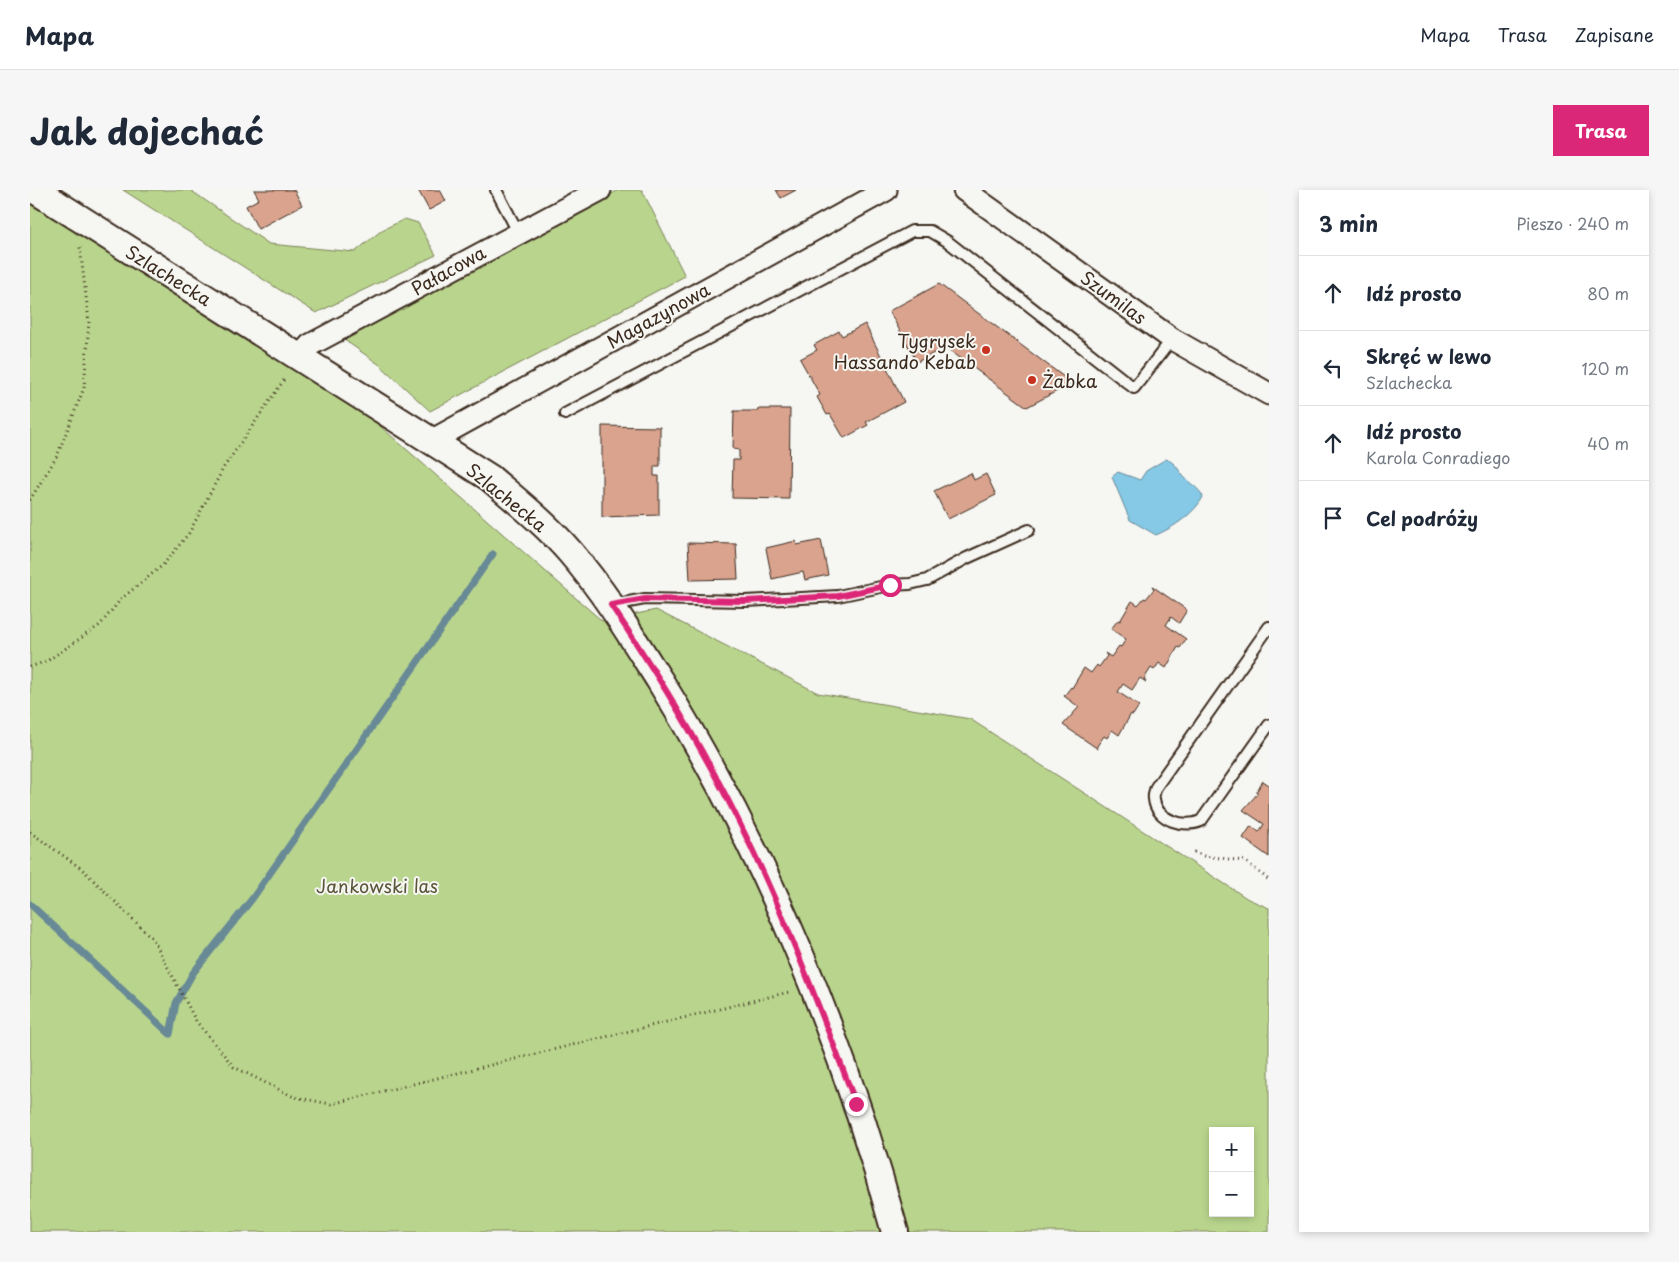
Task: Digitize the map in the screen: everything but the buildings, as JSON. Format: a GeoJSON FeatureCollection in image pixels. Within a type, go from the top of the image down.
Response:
{"type":"FeatureCollection","features":[{"type":"Feature","properties":{"kind":"street","name":"Szlachecka"},"geometry":{"type":"LineString","coordinates":[[34,190],[490,478],[539,519],[571,552],[611,605],[686,723],[740,823],[808,977],[856,1104],[895,1232]]}},
{"type":"Feature","properties":{"kind":"street","name":"Pałacowa"},"geometry":{"type":"LineString","coordinates":[[300,357],[310,345],[518,232],[600,190]]}},
{"type":"Feature","properties":{"kind":"street","name":"Magazynowa"},"geometry":{"type":"LineString","coordinates":[[431,441],[886,190]]}},
{"type":"Feature","properties":{"kind":"street","name":"Szumilas"},"geometry":{"type":"LineString","coordinates":[[964,190],[1172,338],[1269,394]]}},
{"type":"Feature","properties":{"kind":"lane"},"geometry":{"type":"LineString","coordinates":[[496,190],[518,232]]}},
{"type":"Feature","properties":{"kind":"lane"},"geometry":{"type":"LineString","coordinates":[[565,414],[912,231],[930,231],[947,242],[1134,388],[1172,338]]}},
{"type":"Feature","properties":{"kind":"lane"},"geometry":{"type":"LineString","coordinates":[[611,605],[645,599],[745,601],[838,596],[890,585],[910,584],[926,580],[967,558],[1029,530]]}},
{"type":"Feature","properties":{"kind":"lane"},"geometry":{"type":"LineString","coordinates":[[1269,627],[1156,787],[1154,799],[1160,811],[1177,824],[1191,825],[1202,821],[1269,725]]}},
{"type":"Feature","properties":{"kind":"path"},"geometry":{"type":"LineString","coordinates":[[30,500],[57,456],[84,388],[89,321],[77,218]]}},
{"type":"Feature","properties":{"kind":"path"},"geometry":{"type":"LineString","coordinates":[[30,667],[47,661],[100,625],[121,599],[163,565],[189,533],[224,466],[300,357]]}},
{"type":"Feature","properties":{"kind":"path"},"geometry":{"type":"LineString","coordinates":[[30,832],[82,869],[153,939],[196,1020],[234,1066],[294,1098],[331,1104],[808,977]]}},
{"type":"Feature","properties":{"kind":"path"},"geometry":{"type":"LineString","coordinates":[[1194,852],[1204,856],[1245,861],[1269,880]]}},
{"type":"Feature","properties":{"kind":"green space"},"geometry":{"type":"Polygon","coordinates":[[[123,190],[190,190],[269,244],[355,252],[382,230],[405,219],[418,223],[436,255],[316,313],[123,190]]]}},
{"type":"Feature","properties":{"kind":"green space"},"geometry":{"type":"Polygon","coordinates":[[[619,190],[642,190],[685,276],[430,411],[380,365],[336,334],[619,190]]]}},
{"type":"Feature","properties":{"kind":"green space","name":"Jankowski las"},"geometry":{"type":"Polygon","coordinates":[[[30,201],[364,412],[602,621],[656,610],[818,693],[970,719],[1248,899],[1269,908],[1269,1232],[30,1232],[30,201]]]}},
{"type":"Feature","properties":{"kind":"water"},"geometry":{"type":"Polygon","coordinates":[[[1166,459],[1175,465],[1186,479],[1200,491],[1203,497],[1195,509],[1183,519],[1156,535],[1130,520],[1112,477],[1118,472],[1140,480],[1146,471],[1166,459]]]}},
{"type":"Feature","properties":{"kind":"waterway"},"geometry":{"type":"LineString","coordinates":[[30,904],[170,1034],[176,1003],[193,973],[252,899],[493,554]]}},
{"type":"Feature","properties":{"kind":"place","name":"Tygrysek Hassando Kebab"},"geometry":{"type":"Point","coordinates":[986,350]}},
{"type":"Feature","properties":{"kind":"place","name":"Żabka"},"geometry":{"type":"Point","coordinates":[1032,380]}},
{"type":"Feature","properties":{"kind":"route"},"geometry":{"type":"LineString","coordinates":[[856,1104],[805,968],[740,823],[686,723],[611,605],[645,599],[745,601],[838,596],[890,585]]}}]}
